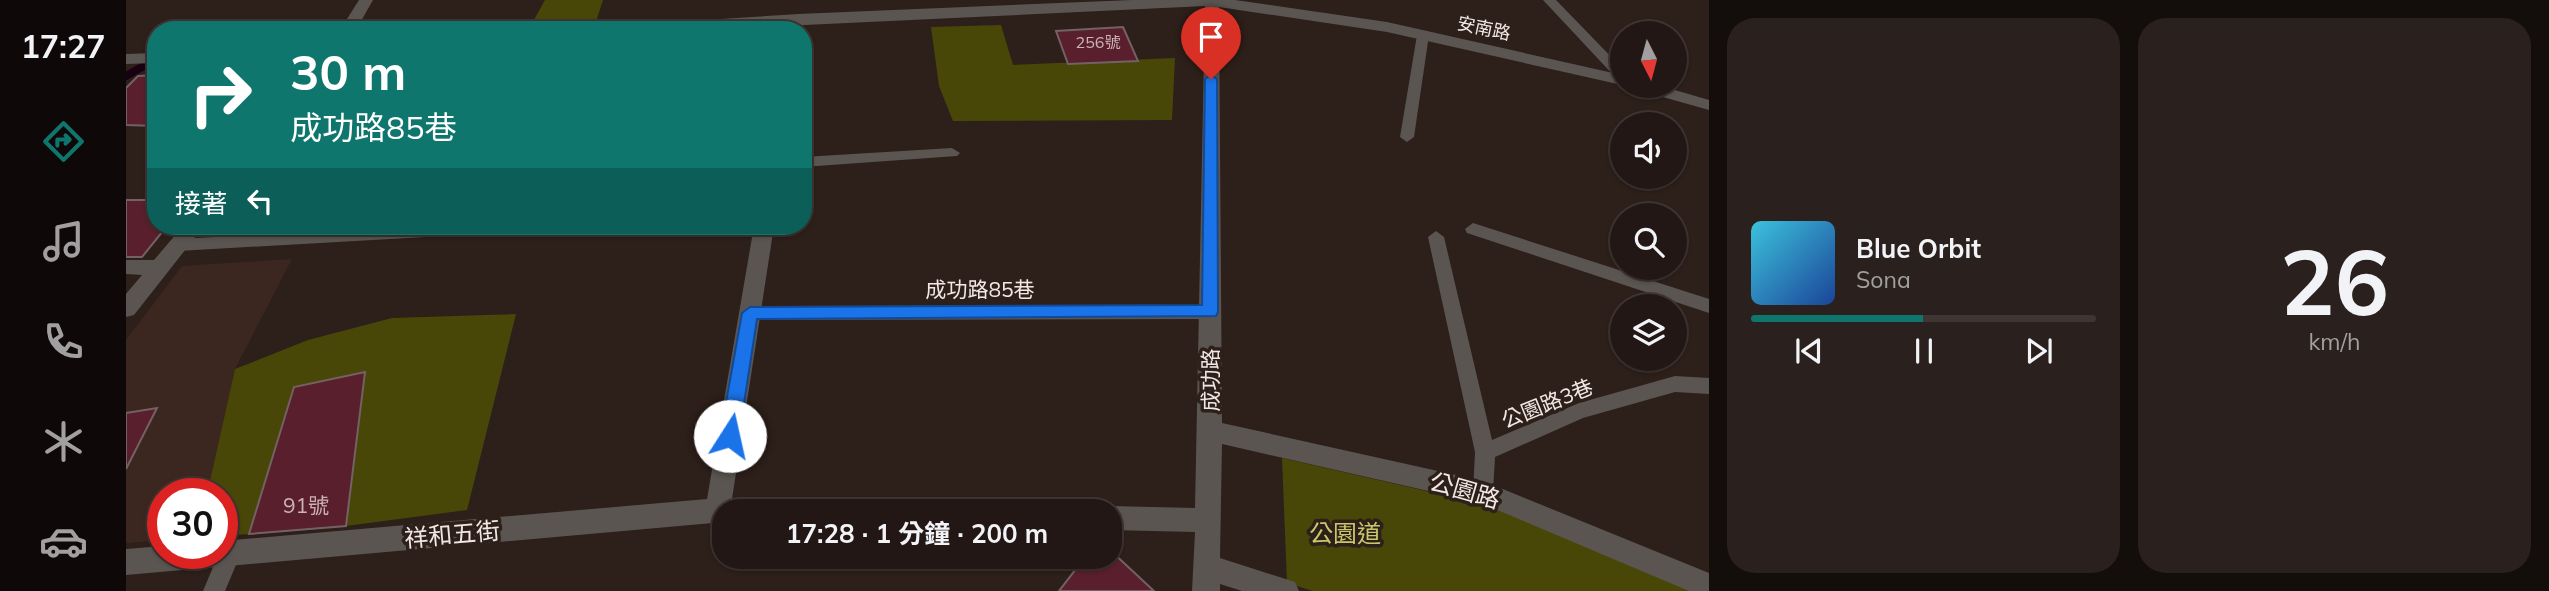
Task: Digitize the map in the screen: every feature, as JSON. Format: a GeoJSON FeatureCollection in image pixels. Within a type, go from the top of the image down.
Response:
{"type":"FeatureCollection","features":[{"type":"Feature","properties":{"kind":"street"},"geometry":{"type":"LineString","coordinates":[[353,21],[366,0]]}},
{"type":"Feature","properties":{"kind":"street"},"geometry":{"type":"LineString","coordinates":[[798,21],[802,0]]}},
{"type":"Feature","properties":{"kind":"street","name":"安南路"},"geometry":{"type":"LineString","coordinates":[[812,23],[1212,0],[1423,35],[1610,75]]}},
{"type":"Feature","properties":{"kind":"street","name":"成功路"},"geometry":{"type":"LineString","coordinates":[[1206,579],[1210,431],[1212,0]]}},
{"type":"Feature","properties":{"kind":"street"},"geometry":{"type":"LineString","coordinates":[[126,59],[147,58]]}},
{"type":"Feature","properties":{"kind":"street"},"geometry":{"type":"LineString","coordinates":[[1685,98],[1709,105]]}},
{"type":"Feature","properties":{"kind":"street"},"geometry":{"type":"LineString","coordinates":[[126,309],[186,235]]}},
{"type":"Feature","properties":{"kind":"street"},"geometry":{"type":"LineString","coordinates":[[720,499],[763,235]]}},
{"type":"Feature","properties":{"kind":"street"},"geometry":{"type":"LineString","coordinates":[[126,267],[159,268]]}},
{"type":"Feature","properties":{"kind":"street","name":"公園路"},"geometry":{"type":"LineString","coordinates":[[1210,431],[1483,492],[1709,586]]}},
{"type":"Feature","properties":{"kind":"street","name":"祥和五街"},"geometry":{"type":"LineString","coordinates":[[238,553],[712,511]]}},
{"type":"Feature","properties":{"kind":"street"},"geometry":{"type":"LineString","coordinates":[[1122,518],[1208,520]]}},
{"type":"Feature","properties":{"kind":"street","name":"祥和五街"},"geometry":{"type":"LineString","coordinates":[[126,562],[147,560]]}},
{"type":"Feature","properties":{"kind":"street"},"geometry":{"type":"LineString","coordinates":[[1206,579],[1285,591]]}},
{"type":"Feature","properties":{"kind":"lane"},"geometry":{"type":"LineString","coordinates":[[1549,0],[1610,65]]}},
{"type":"Feature","properties":{"kind":"lane"},"geometry":{"type":"LineString","coordinates":[[1407,137],[1423,35]]}},
{"type":"Feature","properties":{"kind":"lane"},"geometry":{"type":"LineString","coordinates":[[812,161],[953,153]]}},
{"type":"Feature","properties":{"kind":"lane"},"geometry":{"type":"LineString","coordinates":[[1473,229],[1709,306]]}},
{"type":"Feature","properties":{"kind":"lane"},"geometry":{"type":"LineString","coordinates":[[178,245],[355,235]]}},
{"type":"Feature","properties":{"kind":"lane","name":"公園路3巷"},"geometry":{"type":"LineString","coordinates":[[1436,237],[1485,452],[1483,492]]}},
{"type":"Feature","properties":{"kind":"lane","name":"成功路85巷"},"geometry":{"type":"LineString","coordinates":[[750,313],[1210,312]]}},
{"type":"Feature","properties":{"kind":"lane","name":"公園路3巷"},"geometry":{"type":"LineString","coordinates":[[1485,452],[1579,411],[1675,384],[1709,386]]}},
{"type":"Feature","properties":{"kind":"lane"},"geometry":{"type":"LineString","coordinates":[[214,591],[224,569]]}},
{"type":"Feature","properties":{"kind":"shaded area"},"geometry":{"type":"Polygon","coordinates":[[[292,259],[235,369],[210,478],[147,478],[147,541],[126,543],[126,340],[182,266],[292,259]]]}},
{"type":"Feature","properties":{"kind":"green space"},"geometry":{"type":"Polygon","coordinates":[[[545,0],[603,0],[596,21],[533,21],[545,0]]]}},
{"type":"Feature","properties":{"kind":"green space"},"geometry":{"type":"Polygon","coordinates":[[[1001,25],[1013,65],[1175,58],[1172,120],[953,121],[939,86],[931,27],[1001,25]]]}},
{"type":"Feature","properties":{"kind":"green space"},"geometry":{"type":"Polygon","coordinates":[[[516,314],[467,510],[346,526],[362,373],[294,387],[249,534],[238,535],[238,478],[211,478],[235,369],[308,340],[392,318],[516,314]]]}},
{"type":"Feature","properties":{"kind":"green space","name":"公園道"},"geometry":{"type":"Polygon","coordinates":[[[1282,458],[1487,505],[1700,591],[1313,591],[1287,583],[1282,458]]]}},
{"type":"Feature","properties":{"kind":"building"},"geometry":{"type":"Polygon","coordinates":[[[1123,27],[1138,61],[1068,64],[1056,31],[1123,27]]]}},
{"type":"Feature","properties":{"kind":"building"},"geometry":{"type":"Polygon","coordinates":[[[138,76],[147,76],[147,126],[126,125],[126,88],[138,76]]]}},
{"type":"Feature","properties":{"kind":"building"},"geometry":{"type":"Polygon","coordinates":[[[126,200],[147,200],[147,235],[160,235],[142,257],[126,257],[126,200]]]}},
{"type":"Feature","properties":{"kind":"building"},"geometry":{"type":"Polygon","coordinates":[[[365,372],[346,526],[249,534],[294,387],[365,372]]]}},
{"type":"Feature","properties":{"kind":"building"},"geometry":{"type":"Polygon","coordinates":[[[157,408],[126,469],[126,413],[157,408]]]}},
{"type":"Feature","properties":{"kind":"building"},"geometry":{"type":"Polygon","coordinates":[[[1122,561],[1154,591],[1059,591],[1076,569],[1122,569],[1122,561]]]}},
{"type":"Feature","properties":{"kind":"waterway"},"geometry":{"type":"LineString","coordinates":[[126,76],[147,64]]}},
{"type":"Feature","properties":{"kind":"route"},"geometry":{"type":"LineString","coordinates":[[730,436],[750,313],[1210,312],[1211,79]]}}]}
